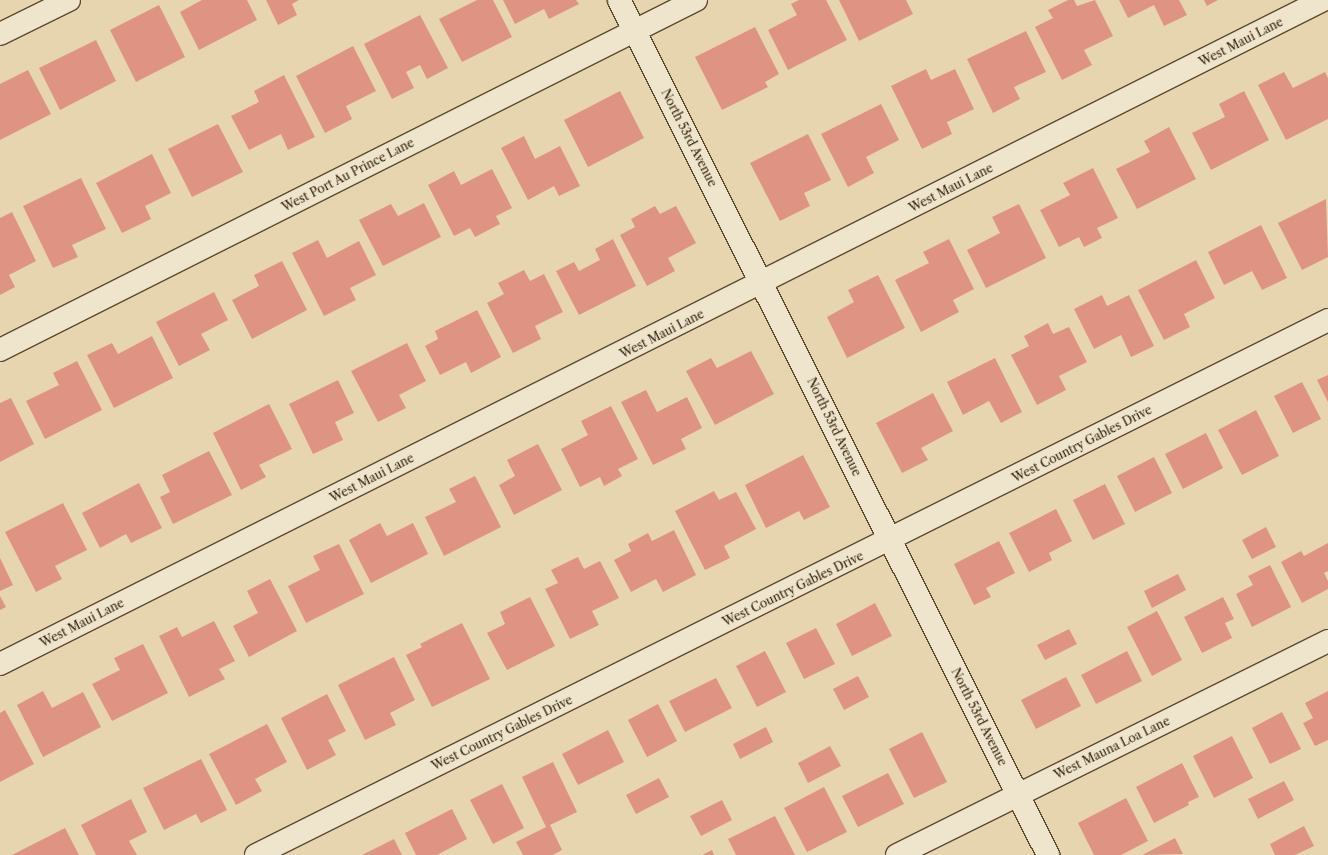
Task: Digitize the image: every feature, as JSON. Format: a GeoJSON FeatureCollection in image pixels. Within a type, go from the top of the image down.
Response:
{"type":"FeatureCollection","features":[{"type":"Feature","properties":{"kind":"street"},"geometry":{"type":"LineString","coordinates":[[0,34],[69,0]]}},
{"type":"Feature","properties":{"kind":"street","name":"North 53rd Avenue"},"geometry":{"type":"LineString","coordinates":[[620,0],[1048,855]]}},
{"type":"Feature","properties":{"kind":"street","name":"West Port Au Prince Lane"},"geometry":{"type":"LineString","coordinates":[[0,350],[696,0]]}},
{"type":"Feature","properties":{"kind":"street","name":"West Maui Lane"},"geometry":{"type":"LineString","coordinates":[[0,664],[762,284],[1323,0]]}},
{"type":"Feature","properties":{"kind":"street","name":"West Country Gables Drive"},"geometry":{"type":"LineString","coordinates":[[256,855],[890,540],[1328,320]]}},
{"type":"Feature","properties":{"kind":"street","name":"West Mauna Loa Lane"},"geometry":{"type":"LineString","coordinates":[[897,855],[1328,641]]}},
{"type":"Feature","properties":{"kind":"building"},"geometry":{"type":"Polygon","coordinates":[[[202,0],[247,0],[257,20],[199,50],[180,12],[202,0]]]}},
{"type":"Feature","properties":{"kind":"building"},"geometry":{"type":"Polygon","coordinates":[[[266,0],[299,0],[292,4],[297,15],[278,25],[266,0]]]}},
{"type":"Feature","properties":{"kind":"building"},"geometry":{"type":"Polygon","coordinates":[[[477,0],[493,0],[512,37],[462,62],[439,19],[477,0]]]}},
{"type":"Feature","properties":{"kind":"building"},"geometry":{"type":"Polygon","coordinates":[[[503,0],[576,0],[579,4],[549,19],[544,9],[515,24],[503,0]]]}},
{"type":"Feature","properties":{"kind":"building"},"geometry":{"type":"Polygon","coordinates":[[[799,0],[826,0],[847,40],[788,70],[768,30],[797,15],[791,4],[799,0]]]}},
{"type":"Feature","properties":{"kind":"building"},"geometry":{"type":"Polygon","coordinates":[[[839,0],[906,0],[913,14],[859,41],[839,0]]]}},
{"type":"Feature","properties":{"kind":"building"},"geometry":{"type":"Polygon","coordinates":[[[1068,0],[1074,0],[1077,6],[1095,0],[1113,36],[1084,50],[1092,65],[1062,80],[1035,27],[1053,18],[1048,10],[1068,0]]]}},
{"type":"Feature","properties":{"kind":"building"},"geometry":{"type":"Polygon","coordinates":[[[1119,0],[1179,0],[1187,15],[1164,26],[1154,5],[1128,18],[1119,0]]]}},
{"type":"Feature","properties":{"kind":"building"},"geometry":{"type":"Polygon","coordinates":[[[1204,0],[1218,0],[1207,6],[1204,0]]]}},
{"type":"Feature","properties":{"kind":"building"},"geometry":{"type":"Polygon","coordinates":[[[159,5],[185,57],[136,82],[110,30],[159,5]]]}},
{"type":"Feature","properties":{"kind":"building"},"geometry":{"type":"Polygon","coordinates":[[[420,15],[448,68],[427,79],[420,65],[406,72],[414,88],[392,99],[364,44],[420,15]]]}},
{"type":"Feature","properties":{"kind":"building"},"geometry":{"type":"Polygon","coordinates":[[[755,27],[779,74],[765,82],[768,87],[722,110],[695,57],[755,27]]]}},
{"type":"Feature","properties":{"kind":"building"},"geometry":{"type":"Polygon","coordinates":[[[1026,31],[1046,72],[1014,87],[1020,99],[993,113],[967,59],[1026,31]]]}},
{"type":"Feature","properties":{"kind":"building"},"geometry":{"type":"Polygon","coordinates":[[[96,40],[116,81],[60,110],[39,68],[96,40]]]}},
{"type":"Feature","properties":{"kind":"building"},"geometry":{"type":"Polygon","coordinates":[[[353,46],[376,91],[346,106],[352,119],[325,133],[296,76],[353,46]]]}},
{"type":"Feature","properties":{"kind":"building"},"geometry":{"type":"Polygon","coordinates":[[[926,69],[931,80],[955,69],[974,109],[947,122],[952,134],[922,149],[891,86],[926,69]]]}},
{"type":"Feature","properties":{"kind":"building"},"geometry":{"type":"Polygon","coordinates":[[[28,70],[51,114],[0,140],[0,84],[28,70]]]}},
{"type":"Feature","properties":{"kind":"building"},"geometry":{"type":"Polygon","coordinates":[[[1284,72],[1293,88],[1325,72],[1328,78],[1328,119],[1286,140],[1258,85],[1284,72]]]}},
{"type":"Feature","properties":{"kind":"building"},"geometry":{"type":"Polygon","coordinates":[[[284,75],[315,137],[288,150],[281,134],[249,150],[231,116],[259,102],[254,91],[284,75]]]}},
{"type":"Feature","properties":{"kind":"building"},"geometry":{"type":"Polygon","coordinates":[[[620,91],[644,138],[588,167],[564,120],[620,91]]]}},
{"type":"Feature","properties":{"kind":"building"},"geometry":{"type":"Polygon","coordinates":[[[1244,91],[1269,140],[1211,170],[1192,133],[1225,117],[1219,104],[1244,91]]]}},
{"type":"Feature","properties":{"kind":"building"},"geometry":{"type":"Polygon","coordinates":[[[881,104],[899,140],[866,157],[874,173],[848,187],[821,134],[881,104]]]}},
{"type":"Feature","properties":{"kind":"building"},"geometry":{"type":"Polygon","coordinates":[[[218,124],[243,172],[192,197],[168,149],[218,124]]]}},
{"type":"Feature","properties":{"kind":"building"},"geometry":{"type":"Polygon","coordinates":[[[1169,127],[1196,179],[1137,209],[1116,169],[1150,152],[1144,141],[1169,127]]]}},
{"type":"Feature","properties":{"kind":"building"},"geometry":{"type":"Polygon","coordinates":[[[808,134],[831,180],[804,193],[810,206],[780,221],[750,163],[808,134]]]}},
{"type":"Feature","properties":{"kind":"building"},"geometry":{"type":"Polygon","coordinates":[[[524,136],[535,159],[560,146],[580,186],[559,196],[554,186],[528,200],[501,148],[524,136]]]}},
{"type":"Feature","properties":{"kind":"building"},"geometry":{"type":"Polygon","coordinates":[[[152,154],[171,193],[145,206],[151,219],[122,233],[96,183],[152,154]]]}},
{"type":"Feature","properties":{"kind":"building"},"geometry":{"type":"Polygon","coordinates":[[[1093,168],[1118,218],[1097,228],[1102,238],[1084,247],[1079,237],[1059,247],[1040,210],[1070,195],[1063,183],[1093,168]]]}},
{"type":"Feature","properties":{"kind":"building"},"geometry":{"type":"Polygon","coordinates":[[[492,169],[512,208],[496,216],[500,224],[475,237],[470,228],[454,236],[428,185],[454,171],[461,185],[492,169]]]}},
{"type":"Feature","properties":{"kind":"building"},"geometry":{"type":"Polygon","coordinates":[[[81,178],[106,229],[72,245],[78,257],[53,268],[23,206],[81,178]]]}},
{"type":"Feature","properties":{"kind":"building"},"geometry":{"type":"Polygon","coordinates":[[[1326,199],[1328,257],[1302,270],[1278,223],[1326,199]]]}},
{"type":"Feature","properties":{"kind":"building"},"geometry":{"type":"Polygon","coordinates":[[[424,203],[441,237],[383,266],[359,220],[391,204],[398,216],[424,203]]]}},
{"type":"Feature","properties":{"kind":"building"},"geometry":{"type":"Polygon","coordinates":[[[1019,204],[1046,258],[986,288],[967,250],[1000,233],[992,217],[1019,204]]]}},
{"type":"Feature","properties":{"kind":"building"},"geometry":{"type":"Polygon","coordinates":[[[655,206],[660,214],[676,206],[696,243],[668,258],[675,271],[647,286],[620,235],[635,227],[631,219],[655,206]]]}},
{"type":"Feature","properties":{"kind":"building"},"geometry":{"type":"Polygon","coordinates":[[[12,212],[36,261],[9,275],[15,287],[0,295],[0,218],[12,212]]]}},
{"type":"Feature","properties":{"kind":"building"},"geometry":{"type":"Polygon","coordinates":[[[1261,225],[1287,278],[1262,290],[1252,271],[1224,285],[1208,252],[1261,225]]]}},
{"type":"Feature","properties":{"kind":"building"},"geometry":{"type":"Polygon","coordinates":[[[613,239],[636,286],[579,315],[556,271],[574,262],[579,271],[600,260],[595,249],[613,239]]]}},
{"type":"Feature","properties":{"kind":"building"},"geometry":{"type":"Polygon","coordinates":[[[949,239],[974,289],[953,300],[959,312],[921,332],[895,280],[929,263],[923,252],[949,239]]]}},
{"type":"Feature","properties":{"kind":"building"},"geometry":{"type":"Polygon","coordinates":[[[318,240],[327,258],[359,241],[376,275],[350,288],[356,300],[324,316],[292,253],[318,240]]]}},
{"type":"Feature","properties":{"kind":"building"},"geometry":{"type":"Polygon","coordinates":[[[1196,260],[1215,298],[1184,314],[1190,327],[1164,340],[1138,290],[1196,260]]]}},
{"type":"Feature","properties":{"kind":"building"},"geometry":{"type":"Polygon","coordinates":[[[282,261],[307,310],[252,339],[232,300],[259,286],[254,275],[282,261]]]}},
{"type":"Feature","properties":{"kind":"building"},"geometry":{"type":"Polygon","coordinates":[[[524,270],[530,281],[544,274],[563,312],[535,326],[541,339],[513,353],[487,303],[504,294],[498,283],[524,270]]]}},
{"type":"Feature","properties":{"kind":"building"},"geometry":{"type":"Polygon","coordinates":[[[878,275],[905,328],[847,358],[827,317],[854,302],[848,290],[878,275]]]}},
{"type":"Feature","properties":{"kind":"building"},"geometry":{"type":"Polygon","coordinates":[[[214,292],[228,320],[201,334],[210,350],[179,366],[156,322],[214,292]]]}},
{"type":"Feature","properties":{"kind":"building"},"geometry":{"type":"Polygon","coordinates":[[[1102,295],[1107,306],[1129,295],[1154,346],[1131,357],[1121,335],[1094,349],[1074,309],[1102,295]]]}},
{"type":"Feature","properties":{"kind":"building"},"geometry":{"type":"Polygon","coordinates":[[[477,310],[501,357],[471,373],[466,362],[440,375],[425,346],[438,339],[435,331],[477,310]]]}},
{"type":"Feature","properties":{"kind":"building"},"geometry":{"type":"Polygon","coordinates":[[[1048,323],[1053,334],[1069,327],[1087,362],[1059,376],[1066,390],[1037,405],[1011,355],[1029,346],[1024,336],[1048,323]]]}},
{"type":"Feature","properties":{"kind":"building"},"geometry":{"type":"Polygon","coordinates":[[[152,336],[173,378],[114,408],[87,355],[112,343],[118,354],[152,336]]]}},
{"type":"Feature","properties":{"kind":"building"},"geometry":{"type":"Polygon","coordinates":[[[407,343],[426,381],[399,395],[406,408],[378,422],[351,371],[407,343]]]}},
{"type":"Feature","properties":{"kind":"building"},"geometry":{"type":"Polygon","coordinates":[[[751,351],[774,394],[715,425],[686,371],[711,358],[717,368],[751,351]]]}},
{"type":"Feature","properties":{"kind":"building"},"geometry":{"type":"Polygon","coordinates":[[[995,358],[1022,412],[1001,423],[989,401],[963,415],[947,382],[995,358]]]}},
{"type":"Feature","properties":{"kind":"building"},"geometry":{"type":"Polygon","coordinates":[[[77,361],[102,410],[45,439],[26,401],[59,385],[53,373],[77,361]]]}},
{"type":"Feature","properties":{"kind":"building"},"geometry":{"type":"Polygon","coordinates":[[[1328,375],[1328,402],[1317,380],[1328,375]]]}},
{"type":"Feature","properties":{"kind":"building"},"geometry":{"type":"Polygon","coordinates":[[[338,380],[354,413],[335,422],[343,440],[313,454],[289,404],[338,380]]]}},
{"type":"Feature","properties":{"kind":"building"},"geometry":{"type":"Polygon","coordinates":[[[1302,382],[1321,419],[1293,433],[1274,396],[1302,382]]]}},
{"type":"Feature","properties":{"kind":"building"},"geometry":{"type":"Polygon","coordinates":[[[646,390],[657,412],[687,397],[702,428],[681,439],[686,449],[653,465],[621,402],[646,390]]]}},
{"type":"Feature","properties":{"kind":"building"},"geometry":{"type":"Polygon","coordinates":[[[933,393],[953,431],[921,448],[928,460],[902,473],[876,423],[933,393]]]}},
{"type":"Feature","properties":{"kind":"building"},"geometry":{"type":"Polygon","coordinates":[[[11,398],[34,444],[0,462],[0,403],[11,398]]]}},
{"type":"Feature","properties":{"kind":"building"},"geometry":{"type":"Polygon","coordinates":[[[269,404],[292,449],[259,465],[266,477],[241,490],[213,433],[269,404]]]}},
{"type":"Feature","properties":{"kind":"building"},"geometry":{"type":"Polygon","coordinates":[[[611,406],[638,459],[618,469],[622,476],[604,486],[600,477],[580,487],[561,449],[588,435],[581,421],[611,406]]]}},
{"type":"Feature","properties":{"kind":"building"},"geometry":{"type":"Polygon","coordinates":[[[1256,410],[1279,456],[1242,475],[1218,430],[1256,410]]]}},
{"type":"Feature","properties":{"kind":"building"},"geometry":{"type":"Polygon","coordinates":[[[1206,433],[1223,468],[1183,489],[1165,454],[1206,433]]]}},
{"type":"Feature","properties":{"kind":"building"},"geometry":{"type":"Polygon","coordinates":[[[538,444],[562,490],[514,515],[499,485],[515,476],[507,460],[538,444]]]}},
{"type":"Feature","properties":{"kind":"building"},"geometry":{"type":"Polygon","coordinates":[[[209,451],[232,495],[173,524],[160,497],[170,492],[162,475],[209,451]]]}},
{"type":"Feature","properties":{"kind":"building"},"geometry":{"type":"Polygon","coordinates":[[[803,455],[830,507],[804,520],[799,511],[766,528],[745,485],[803,455]]]}},
{"type":"Feature","properties":{"kind":"building"},"geometry":{"type":"Polygon","coordinates":[[[1154,457],[1172,493],[1135,512],[1117,476],[1154,457]]]}},
{"type":"Feature","properties":{"kind":"building"},"geometry":{"type":"Polygon","coordinates":[[[475,476],[501,527],[444,556],[425,517],[456,502],[449,489],[475,476]]]}},
{"type":"Feature","properties":{"kind":"building"},"geometry":{"type":"Polygon","coordinates":[[[139,483],[162,528],[131,543],[126,534],[100,548],[82,513],[139,483]]]}},
{"type":"Feature","properties":{"kind":"building"},"geometry":{"type":"Polygon","coordinates":[[[1105,484],[1125,524],[1093,540],[1073,500],[1105,484]]]}},
{"type":"Feature","properties":{"kind":"building"},"geometry":{"type":"Polygon","coordinates":[[[714,491],[719,500],[736,492],[756,529],[724,546],[730,558],[705,570],[675,511],[714,491]]]}},
{"type":"Feature","properties":{"kind":"building"},"geometry":{"type":"Polygon","coordinates":[[[63,503],[87,550],[55,566],[62,579],[36,592],[5,532],[63,503]]]}},
{"type":"Feature","properties":{"kind":"building"},"geometry":{"type":"Polygon","coordinates":[[[1056,509],[1072,541],[1049,553],[1052,560],[1029,572],[1009,533],[1056,509]]]}},
{"type":"Feature","properties":{"kind":"building"},"geometry":{"type":"Polygon","coordinates":[[[380,523],[387,536],[413,523],[428,554],[371,583],[349,540],[380,523]]]}},
{"type":"Feature","properties":{"kind":"building"},"geometry":{"type":"Polygon","coordinates":[[[1266,527],[1276,547],[1252,559],[1242,540],[1266,527]]]}},
{"type":"Feature","properties":{"kind":"building"},"geometry":{"type":"Polygon","coordinates":[[[674,530],[696,575],[663,592],[656,579],[631,592],[614,560],[631,551],[628,544],[648,533],[652,541],[674,530]]]}},
{"type":"Feature","properties":{"kind":"building"},"geometry":{"type":"Polygon","coordinates":[[[999,541],[1015,573],[986,588],[991,597],[974,605],[954,564],[999,541]]]}},
{"type":"Feature","properties":{"kind":"building"},"geometry":{"type":"Polygon","coordinates":[[[1328,543],[1328,571],[1324,573],[1328,581],[1328,589],[1302,603],[1281,562],[1301,551],[1304,556],[1328,543]]]}},
{"type":"Feature","properties":{"kind":"building"},"geometry":{"type":"Polygon","coordinates":[[[339,544],[364,594],[306,623],[288,586],[320,570],[313,556],[339,544]]]}},
{"type":"Feature","properties":{"kind":"building"},"geometry":{"type":"Polygon","coordinates":[[[578,557],[584,569],[600,561],[619,598],[592,611],[599,625],[570,639],[545,589],[558,583],[551,570],[578,557]]]}},
{"type":"Feature","properties":{"kind":"building"},"geometry":{"type":"Polygon","coordinates":[[[0,558],[13,585],[0,591],[0,558]]]}},
{"type":"Feature","properties":{"kind":"building"},"geometry":{"type":"Polygon","coordinates":[[[1270,565],[1291,607],[1252,627],[1236,594],[1253,585],[1248,576],[1270,565]]]}},
{"type":"Feature","properties":{"kind":"building"},"geometry":{"type":"Polygon","coordinates":[[[1178,574],[1186,590],[1152,608],[1144,591],[1178,574]]]}},
{"type":"Feature","properties":{"kind":"building"},"geometry":{"type":"Polygon","coordinates":[[[270,579],[297,631],[249,657],[233,626],[258,613],[247,591],[270,579]]]}},
{"type":"Feature","properties":{"kind":"building"},"geometry":{"type":"Polygon","coordinates":[[[0,596],[6,607],[0,610],[0,596]]]}},
{"type":"Feature","properties":{"kind":"building"},"geometry":{"type":"Polygon","coordinates":[[[530,597],[555,646],[507,670],[487,633],[505,624],[500,612],[530,597]]]}},
{"type":"Feature","properties":{"kind":"building"},"geometry":{"type":"Polygon","coordinates":[[[1223,597],[1234,619],[1225,623],[1232,638],[1202,653],[1184,617],[1223,597]]]}},
{"type":"Feature","properties":{"kind":"building"},"geometry":{"type":"Polygon","coordinates":[[[875,603],[892,636],[852,656],[836,624],[875,603]]]}},
{"type":"Feature","properties":{"kind":"building"},"geometry":{"type":"Polygon","coordinates":[[[1157,611],[1182,660],[1152,676],[1127,627],[1157,611]]]}},
{"type":"Feature","properties":{"kind":"building"},"geometry":{"type":"Polygon","coordinates":[[[214,621],[235,661],[219,669],[225,679],[189,697],[159,636],[177,627],[182,637],[214,621]]]}},
{"type":"Feature","properties":{"kind":"building"},"geometry":{"type":"Polygon","coordinates":[[[462,623],[490,679],[432,707],[406,655],[422,647],[420,644],[462,623]]]}},
{"type":"Feature","properties":{"kind":"building"},"geometry":{"type":"Polygon","coordinates":[[[816,628],[835,664],[804,679],[786,643],[816,628]]]}},
{"type":"Feature","properties":{"kind":"building"},"geometry":{"type":"Polygon","coordinates":[[[1069,629],[1077,644],[1045,660],[1037,645],[1069,629]]]}},
{"type":"Feature","properties":{"kind":"building"},"geometry":{"type":"Polygon","coordinates":[[[143,644],[168,693],[112,721],[92,684],[120,670],[114,658],[143,644]]]}},
{"type":"Feature","properties":{"kind":"building"},"geometry":{"type":"Polygon","coordinates":[[[765,651],[786,692],[757,707],[736,666],[765,651]]]}},
{"type":"Feature","properties":{"kind":"building"},"geometry":{"type":"Polygon","coordinates":[[[1127,651],[1142,681],[1096,704],[1081,675],[1127,651]]]}},
{"type":"Feature","properties":{"kind":"building"},"geometry":{"type":"Polygon","coordinates":[[[394,657],[415,700],[390,713],[396,725],[365,740],[338,685],[394,657]]]}},
{"type":"Feature","properties":{"kind":"building"},"geometry":{"type":"Polygon","coordinates":[[[858,676],[869,697],[844,710],[833,689],[858,676]]]}},
{"type":"Feature","properties":{"kind":"building"},"geometry":{"type":"Polygon","coordinates":[[[1066,677],[1081,706],[1036,729],[1021,700],[1066,677]]]}},
{"type":"Feature","properties":{"kind":"building"},"geometry":{"type":"Polygon","coordinates":[[[716,678],[732,708],[685,732],[669,701],[716,678]]]}},
{"type":"Feature","properties":{"kind":"building"},"geometry":{"type":"Polygon","coordinates":[[[43,691],[52,708],[83,692],[101,727],[43,757],[17,705],[43,691]]]}},
{"type":"Feature","properties":{"kind":"building"},"geometry":{"type":"Polygon","coordinates":[[[1328,691],[1328,740],[1315,746],[1303,723],[1313,718],[1305,703],[1328,691]]]}},
{"type":"Feature","properties":{"kind":"building"},"geometry":{"type":"Polygon","coordinates":[[[327,694],[346,731],[328,740],[336,755],[307,770],[281,718],[327,694]]]}},
{"type":"Feature","properties":{"kind":"building"},"geometry":{"type":"Polygon","coordinates":[[[658,704],[677,741],[647,757],[628,720],[658,704]]]}},
{"type":"Feature","properties":{"kind":"building"},"geometry":{"type":"Polygon","coordinates":[[[5,710],[34,764],[0,782],[0,713],[5,710]]]}},
{"type":"Feature","properties":{"kind":"building"},"geometry":{"type":"Polygon","coordinates":[[[1282,712],[1301,749],[1270,764],[1252,728],[1282,712]]]}},
{"type":"Feature","properties":{"kind":"building"},"geometry":{"type":"Polygon","coordinates":[[[267,724],[287,762],[255,779],[262,791],[236,805],[209,754],[267,724]]]}},
{"type":"Feature","properties":{"kind":"building"},"geometry":{"type":"Polygon","coordinates":[[[766,727],[773,742],[740,759],[733,744],[766,727]]]}},
{"type":"Feature","properties":{"kind":"building"},"geometry":{"type":"Polygon","coordinates":[[[608,730],[624,762],[578,785],[562,754],[608,730]]]}},
{"type":"Feature","properties":{"kind":"building"},"geometry":{"type":"Polygon","coordinates":[[[922,732],[947,782],[914,798],[889,749],[922,732]]]}},
{"type":"Feature","properties":{"kind":"building"},"geometry":{"type":"Polygon","coordinates":[[[1232,736],[1253,778],[1214,798],[1193,756],[1232,736]]]}},
{"type":"Feature","properties":{"kind":"building"},"geometry":{"type":"Polygon","coordinates":[[[830,746],[841,766],[808,783],[798,763],[830,746]]]}},
{"type":"Feature","properties":{"kind":"building"},"geometry":{"type":"Polygon","coordinates":[[[201,759],[227,810],[201,823],[196,814],[164,830],[143,788],[201,759]]]}},
{"type":"Feature","properties":{"kind":"building"},"geometry":{"type":"Polygon","coordinates":[[[553,762],[577,812],[550,825],[562,850],[553,855],[523,855],[516,842],[546,827],[522,777],[553,762]]]}},
{"type":"Feature","properties":{"kind":"building"},"geometry":{"type":"Polygon","coordinates":[[[1182,763],[1199,797],[1188,802],[1189,805],[1154,823],[1136,787],[1182,763]]]}},
{"type":"Feature","properties":{"kind":"building"},"geometry":{"type":"Polygon","coordinates":[[[888,773],[904,804],[858,827],[842,796],[888,773]]]}},
{"type":"Feature","properties":{"kind":"building"},"geometry":{"type":"Polygon","coordinates":[[[659,778],[669,797],[636,814],[626,795],[659,778]]]}},
{"type":"Feature","properties":{"kind":"building"},"geometry":{"type":"Polygon","coordinates":[[[1284,781],[1294,800],[1258,819],[1248,799],[1284,781]]]}},
{"type":"Feature","properties":{"kind":"building"},"geometry":{"type":"Polygon","coordinates":[[[502,784],[524,828],[493,844],[470,800],[502,784]]]}},
{"type":"Feature","properties":{"kind":"building"},"geometry":{"type":"Polygon","coordinates":[[[824,787],[847,832],[807,852],[784,808],[824,787]]]}},
{"type":"Feature","properties":{"kind":"building"},"geometry":{"type":"Polygon","coordinates":[[[1126,798],[1148,841],[1121,855],[1094,855],[1078,823],[1126,798]]]}},
{"type":"Feature","properties":{"kind":"building"},"geometry":{"type":"Polygon","coordinates":[[[131,799],[147,832],[129,841],[137,855],[96,855],[81,825],[131,799]]]}},
{"type":"Feature","properties":{"kind":"building"},"geometry":{"type":"Polygon","coordinates":[[[722,800],[732,820],[701,836],[690,816],[722,800]]]}},
{"type":"Feature","properties":{"kind":"building"},"geometry":{"type":"Polygon","coordinates":[[[452,809],[467,839],[437,855],[416,855],[405,833],[452,809]]]}},
{"type":"Feature","properties":{"kind":"building"},"geometry":{"type":"Polygon","coordinates":[[[775,816],[795,855],[736,855],[728,839],[775,816]]]}},
{"type":"Feature","properties":{"kind":"building"},"geometry":{"type":"Polygon","coordinates":[[[1304,826],[1314,846],[1295,855],[1275,855],[1270,844],[1304,826]]]}},
{"type":"Feature","properties":{"kind":"building"},"geometry":{"type":"Polygon","coordinates":[[[65,828],[79,855],[12,855],[65,828]]]}},
{"type":"Feature","properties":{"kind":"building"},"geometry":{"type":"Polygon","coordinates":[[[1175,838],[1183,854],[1142,855],[1175,838]]]}},
{"type":"Feature","properties":{"kind":"building"},"geometry":{"type":"Polygon","coordinates":[[[394,839],[402,855],[362,855],[394,839]]]}},
{"type":"Feature","properties":{"kind":"building"},"geometry":{"type":"Polygon","coordinates":[[[712,850],[714,855],[702,855],[712,850]]]}}]}
